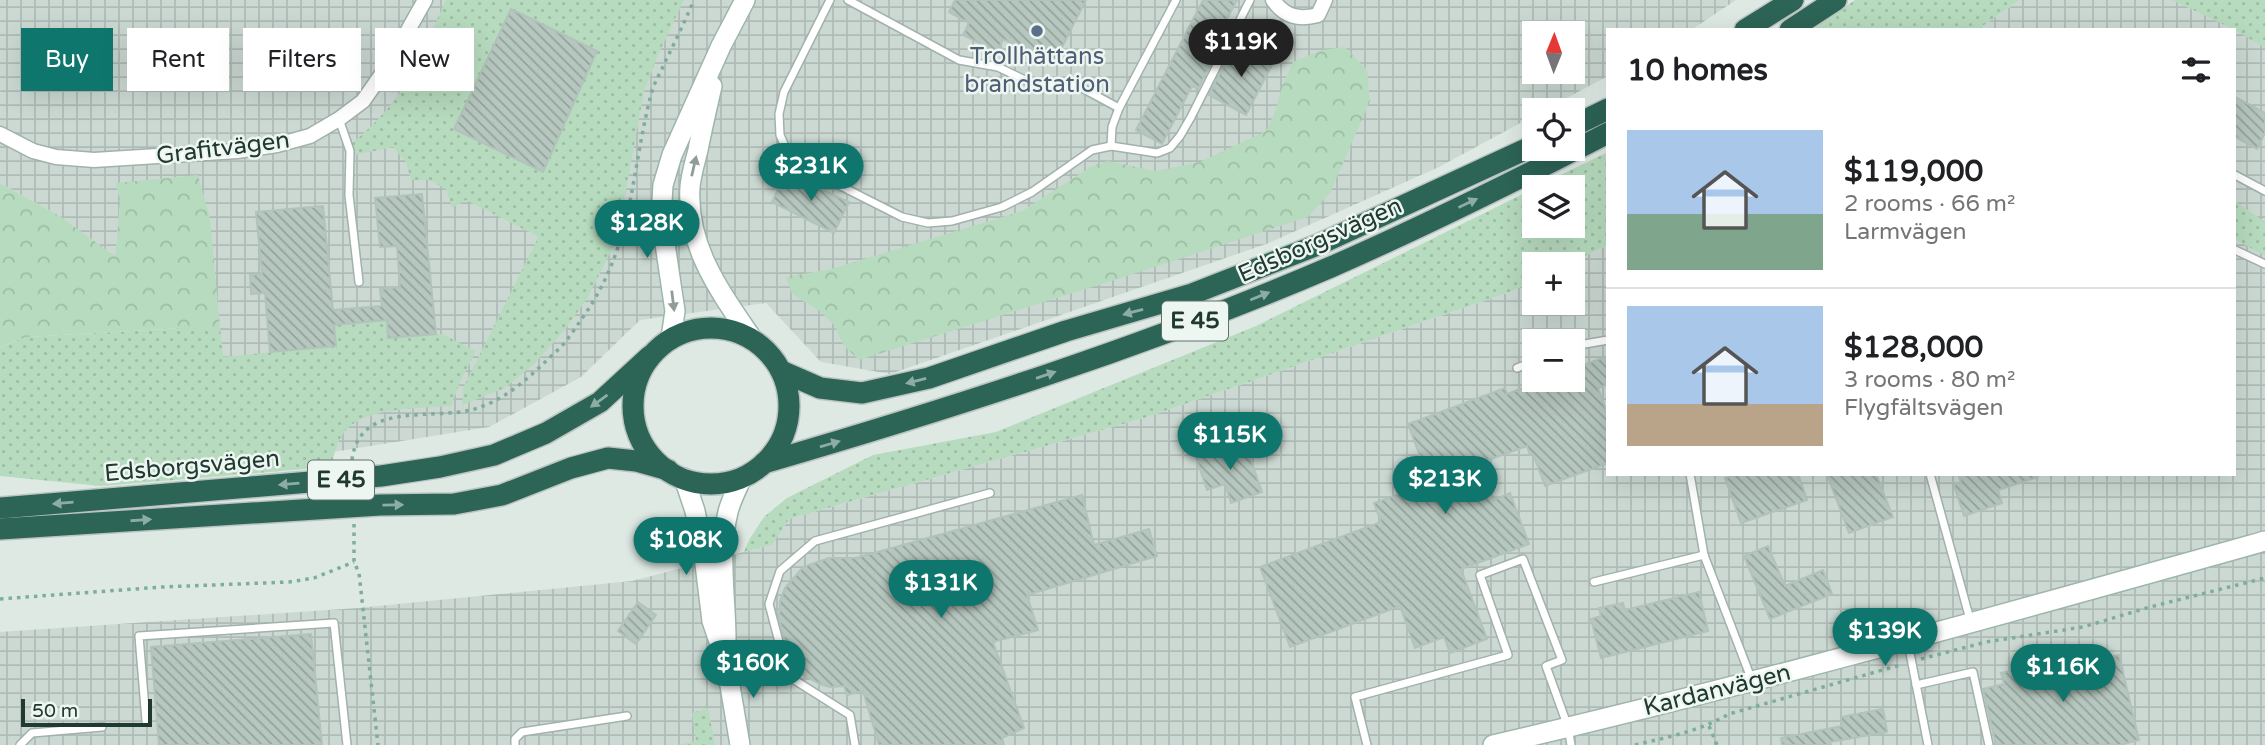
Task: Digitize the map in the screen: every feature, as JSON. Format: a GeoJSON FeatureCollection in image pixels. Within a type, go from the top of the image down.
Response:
{"type":"FeatureCollection","features":[{"type":"Feature","properties":{"kind":"highway"},"geometry":{"type":"LineString","coordinates":[[1748,28],[1793,0]]}},
{"type":"Feature","properties":{"kind":"highway"},"geometry":{"type":"LineString","coordinates":[[1793,28],[1836,0]]}},
{"type":"Feature","properties":{"kind":"highway"},"geometry":{"type":"LineString","coordinates":[[1585,120],[1606,109]]}},
{"type":"Feature","properties":{"kind":"highway","name":"Edsborgsvägen"},"geometry":{"type":"LineString","coordinates":[[764,463],[913,420],[1202,319],[1332,266],[1519,179],[1606,134]]}},
{"type":"Feature","properties":{"kind":"highway","name":"Edsborgsvägen"},"geometry":{"type":"LineString","coordinates":[[781,371],[820,388],[862,393],[929,378],[1066,331],[1192,294],[1320,244],[1522,151]]}},
{"type":"Feature","properties":{"kind":"highway","name":"E 45"},"geometry":{"type":"LineString","coordinates":[[712,327],[740,333],[753,340],[769,354],[781,371],[789,400],[788,419],[782,439],[764,463],[742,477],[713,483],[676,474],[649,453],[637,430],[634,391],[643,367],[650,356],[671,338],[691,330],[712,327]]}},
{"type":"Feature","properties":{"kind":"highway","name":"Edsborgsvägen"},"geometry":{"type":"LineString","coordinates":[[0,508],[381,476],[494,455],[545,433],[600,402],[650,356]]}},
{"type":"Feature","properties":{"kind":"highway","name":"Edsborgsvägen"},"geometry":{"type":"LineString","coordinates":[[0,529],[454,503],[502,495],[571,468],[608,458],[636,461],[676,474]]}},
{"type":"Feature","properties":{"kind":"street","name":"Grafitvägen"},"geometry":{"type":"LineString","coordinates":[[0,134],[33,150],[56,157],[94,160],[237,151],[310,136],[363,101],[389,64],[425,0]]}},
{"type":"Feature","properties":{"kind":"street"},"geometry":{"type":"LineString","coordinates":[[671,338],[675,311],[661,217],[663,185],[672,155],[721,46],[745,0]]}},
{"type":"Feature","properties":{"kind":"street"},"geometry":{"type":"LineString","coordinates":[[1273,0],[1280,10],[1302,19],[1318,15],[1325,0]]}},
{"type":"Feature","properties":{"kind":"street"},"geometry":{"type":"LineString","coordinates":[[721,46],[690,184],[690,204],[695,237],[704,264],[753,340]]}},
{"type":"Feature","properties":{"kind":"street"},"geometry":{"type":"LineString","coordinates":[[676,474],[695,511],[712,621],[726,662],[740,745]]}},
{"type":"Feature","properties":{"kind":"street"},"geometry":{"type":"LineString","coordinates":[[726,662],[727,620],[722,558],[728,512],[742,477]]}},
{"type":"Feature","properties":{"kind":"street","name":"Kardanvägen"},"geometry":{"type":"LineString","coordinates":[[1493,745],[1570,736],[1753,682],[2265,541]]}},
{"type":"Feature","properties":{"kind":"lane"},"geometry":{"type":"LineString","coordinates":[[830,0],[784,92],[779,114],[780,135],[787,151],[817,174],[902,217],[928,223],[952,221],[1002,206],[1032,192],[1092,150],[1111,146],[1157,153],[1170,148],[1191,117],[1250,0]]}},
{"type":"Feature","properties":{"kind":"lane"},"geometry":{"type":"LineString","coordinates":[[848,0],[959,60],[998,67],[1035,85],[1080,87],[1119,108]]}},
{"type":"Feature","properties":{"kind":"lane"},"geometry":{"type":"LineString","coordinates":[[1111,146],[1112,127],[1119,108],[1176,0]]}},
{"type":"Feature","properties":{"kind":"lane"},"geometry":{"type":"LineString","coordinates":[[339,119],[349,151],[349,195],[359,282]]}},
{"type":"Feature","properties":{"kind":"lane"},"geometry":{"type":"LineString","coordinates":[[2236,176],[2265,191]]}},
{"type":"Feature","properties":{"kind":"lane"},"geometry":{"type":"LineString","coordinates":[[2236,250],[2265,264]]}},
{"type":"Feature","properties":{"kind":"lane"},"geometry":{"type":"LineString","coordinates":[[1585,344],[1606,340]]}},
{"type":"Feature","properties":{"kind":"lane"},"geometry":{"type":"LineString","coordinates":[[1517,368],[1522,366]]}},
{"type":"Feature","properties":{"kind":"lane"},"geometry":{"type":"LineString","coordinates":[[1690,476],[1704,555],[1753,682]]}},
{"type":"Feature","properties":{"kind":"lane"},"geometry":{"type":"LineString","coordinates":[[1931,476],[1971,624]]}},
{"type":"Feature","properties":{"kind":"lane"},"geometry":{"type":"LineString","coordinates":[[855,745],[850,715],[788,676],[769,604],[780,571],[815,541],[990,493]]}},
{"type":"Feature","properties":{"kind":"lane"},"geometry":{"type":"LineString","coordinates":[[1594,582],[1704,555]]}},
{"type":"Feature","properties":{"kind":"lane"},"geometry":{"type":"LineString","coordinates":[[1367,745],[1355,697],[1508,655],[1480,575],[1523,559],[1562,660],[1546,666],[1570,736]]}},
{"type":"Feature","properties":{"kind":"lane"},"geometry":{"type":"LineString","coordinates":[[146,721],[139,636],[334,623],[347,745]]}},
{"type":"Feature","properties":{"kind":"lane"},"geometry":{"type":"LineString","coordinates":[[1907,641],[1928,745]]}},
{"type":"Feature","properties":{"kind":"lane"},"geometry":{"type":"LineString","coordinates":[[1916,685],[1973,672],[1989,745]]}},
{"type":"Feature","properties":{"kind":"lane"},"geometry":{"type":"LineString","coordinates":[[516,745],[515,738],[522,732],[627,716]]}},
{"type":"Feature","properties":{"kind":"lane"},"geometry":{"type":"LineString","coordinates":[[20,745],[32,733],[102,727]]}},
{"type":"Feature","properties":{"kind":"path"},"geometry":{"type":"LineString","coordinates":[[351,466],[361,434],[376,423],[397,417],[471,410],[512,393],[564,343],[596,298],[615,257],[626,225],[653,89],[694,0]]}},
{"type":"Feature","properties":{"kind":"path"},"geometry":{"type":"LineString","coordinates":[[354,522],[354,562],[359,573],[378,745]]}},
{"type":"Feature","properties":{"kind":"path"},"geometry":{"type":"LineString","coordinates":[[0,599],[162,587],[289,582],[314,578],[354,562]]}},
{"type":"Feature","properties":{"kind":"path"},"geometry":{"type":"LineString","coordinates":[[1635,745],[1709,726],[1729,714],[1986,642],[2083,627],[2265,578]]}},
{"type":"Feature","properties":{"kind":"path"},"geometry":{"type":"LineString","coordinates":[[1709,726],[1717,745]]}},
{"type":"Feature","properties":{"kind":"shaded area"},"geometry":{"type":"Polygon","coordinates":[[[0,0],[1736,0],[1694,28],[1606,28],[1606,77],[1567,98],[1522,98],[1522,122],[1439,167],[1269,243],[890,374],[821,362],[766,303],[640,320],[581,377],[489,427],[237,465],[120,204],[115,257],[58,215],[0,183],[0,0]]]}},
{"type":"Feature","properties":{"kind":"shaded area"},"geometry":{"type":"Polygon","coordinates":[[[2020,0],[2265,0],[2265,745],[0,745],[0,632],[357,608],[632,581],[771,545],[789,519],[1144,418],[1522,286],[1522,315],[1585,315],[1585,256],[1606,246],[1606,476],[2236,476],[2236,28],[1980,28],[2020,0]]]}},
{"type":"Feature","properties":{"kind":"green space"},"geometry":{"type":"Polygon","coordinates":[[[446,0],[684,0],[644,92],[625,195],[610,253],[588,297],[565,330],[534,364],[505,388],[462,405],[463,388],[538,238],[466,200],[452,208],[446,189],[429,180],[411,180],[406,162],[393,147],[355,155],[351,151],[352,143],[386,111],[401,91],[474,91],[474,28],[433,28],[446,0]]]}},
{"type":"Feature","properties":{"kind":"green space"},"geometry":{"type":"Polygon","coordinates":[[[1855,0],[2020,0],[1980,28],[1815,28],[1855,0]]]}},
{"type":"Feature","properties":{"kind":"green space"},"geometry":{"type":"Polygon","coordinates":[[[2172,0],[2265,0],[2265,48],[2236,31],[2236,28],[2172,0]]]}},
{"type":"Feature","properties":{"kind":"green space"},"geometry":{"type":"Polygon","coordinates":[[[1345,47],[1367,70],[1370,101],[1330,193],[1308,217],[859,360],[844,346],[834,325],[821,312],[792,294],[786,277],[831,269],[1022,211],[1092,166],[1108,161],[1155,171],[1200,162],[1266,131],[1293,62],[1322,50],[1345,47]]]}},
{"type":"Feature","properties":{"kind":"green space"},"geometry":{"type":"Polygon","coordinates":[[[1606,153],[1606,246],[1585,256],[1585,252],[1522,252],[1522,286],[1510,292],[1144,418],[789,519],[772,545],[744,552],[764,517],[787,498],[873,455],[996,432],[1256,326],[1522,194],[1522,238],[1585,238],[1585,175],[1561,175],[1606,153]]]}},
{"type":"Feature","properties":{"kind":"green space"},"geometry":{"type":"Polygon","coordinates":[[[198,175],[210,218],[220,326],[26,337],[0,347],[0,183],[58,215],[115,256],[120,204],[116,183],[198,175]]]}},
{"type":"Feature","properties":{"kind":"green space"},"geometry":{"type":"Polygon","coordinates":[[[2236,202],[2265,222],[2265,256],[2236,240],[2236,202]]]}},
{"type":"Feature","properties":{"kind":"green space"},"geometry":{"type":"Polygon","coordinates":[[[387,320],[389,338],[442,334],[476,351],[451,406],[391,411],[361,419],[350,426],[342,436],[330,467],[101,486],[0,476],[0,347],[26,337],[220,326],[223,357],[336,346],[334,325],[387,320]]]}},
{"type":"Feature","properties":{"kind":"green space"},"geometry":{"type":"Polygon","coordinates":[[[708,708],[715,745],[678,745],[696,741],[692,713],[708,708]]]}},
{"type":"Feature","properties":{"kind":"building"},"geometry":{"type":"Polygon","coordinates":[[[955,0],[1086,0],[1053,65],[1003,39],[997,52],[963,35],[969,23],[949,12],[955,0]]]}},
{"type":"Feature","properties":{"kind":"building"},"geometry":{"type":"Polygon","coordinates":[[[1203,0],[1237,0],[1219,34],[1224,37],[1198,89],[1192,86],[1162,144],[1136,130],[1203,0]]]}},
{"type":"Feature","properties":{"kind":"building"},"geometry":{"type":"Polygon","coordinates":[[[511,9],[597,51],[543,172],[454,129],[511,9]]]}},
{"type":"Feature","properties":{"kind":"building"},"geometry":{"type":"Polygon","coordinates":[[[1235,43],[1273,63],[1246,115],[1209,95],[1235,43]]]}},
{"type":"Feature","properties":{"kind":"building"},"geometry":{"type":"Polygon","coordinates":[[[2236,98],[2265,113],[2265,133],[2257,149],[2236,138],[2236,98]]]}},
{"type":"Feature","properties":{"kind":"building"},"geometry":{"type":"Polygon","coordinates":[[[786,173],[849,202],[834,233],[772,202],[786,173]]]}},
{"type":"Feature","properties":{"kind":"building"},"geometry":{"type":"Polygon","coordinates":[[[422,194],[436,334],[388,338],[387,320],[334,325],[336,346],[270,352],[265,293],[251,294],[250,275],[262,274],[256,212],[323,206],[333,310],[382,306],[380,289],[400,287],[397,246],[380,247],[375,198],[422,194]]]}},
{"type":"Feature","properties":{"kind":"building"},"geometry":{"type":"Polygon","coordinates":[[[1606,357],[1606,385],[1598,388],[1606,410],[1606,464],[1545,486],[1533,454],[1530,455],[1527,446],[1480,463],[1494,500],[1510,493],[1529,544],[1461,569],[1487,639],[1450,653],[1444,637],[1415,648],[1400,606],[1290,647],[1260,567],[1381,522],[1374,503],[1430,483],[1408,424],[1505,388],[1507,394],[1522,388],[1522,392],[1585,392],[1585,365],[1606,357]]]}},
{"type":"Feature","properties":{"kind":"building"},"geometry":{"type":"Polygon","coordinates":[[[1244,441],[1262,492],[1231,503],[1225,484],[1207,490],[1196,457],[1244,441]]]}},
{"type":"Feature","properties":{"kind":"building"},"geometry":{"type":"Polygon","coordinates":[[[1799,476],[1807,500],[1741,523],[1725,478],[1799,476]]]}},
{"type":"Feature","properties":{"kind":"building"},"geometry":{"type":"Polygon","coordinates":[[[1828,476],[1877,476],[1893,517],[1849,533],[1828,476]]]}},
{"type":"Feature","properties":{"kind":"building"},"geometry":{"type":"Polygon","coordinates":[[[1959,476],[2038,476],[1998,490],[2002,503],[1964,516],[1954,485],[1961,482],[1959,476]]]}},
{"type":"Feature","properties":{"kind":"building"},"geometry":{"type":"Polygon","coordinates":[[[1082,495],[1094,545],[1149,529],[1157,556],[1027,595],[1038,630],[993,642],[1024,728],[1002,738],[1004,745],[879,745],[863,691],[847,695],[844,686],[830,687],[820,684],[791,665],[779,618],[780,601],[785,588],[803,567],[829,558],[856,558],[1082,495]]]}},
{"type":"Feature","properties":{"kind":"building"},"geometry":{"type":"Polygon","coordinates":[[[1768,546],[1785,586],[1823,570],[1832,594],[1770,619],[1744,556],[1768,546]]]}},
{"type":"Feature","properties":{"kind":"building"},"geometry":{"type":"Polygon","coordinates":[[[1699,592],[1708,631],[1601,658],[1591,619],[1601,616],[1599,608],[1623,603],[1625,610],[1699,592]]]}},
{"type":"Feature","properties":{"kind":"building"},"geometry":{"type":"Polygon","coordinates":[[[638,602],[656,615],[636,644],[618,631],[638,602]]]}},
{"type":"Feature","properties":{"kind":"building"},"geometry":{"type":"Polygon","coordinates":[[[311,634],[322,745],[159,745],[151,647],[311,634]]]}},
{"type":"Feature","properties":{"kind":"building"},"geometry":{"type":"Polygon","coordinates":[[[2095,651],[2096,660],[2119,655],[2139,740],[2120,745],[1996,745],[1983,689],[2004,684],[2001,673],[2095,651]]]}},
{"type":"Feature","properties":{"kind":"building"},"geometry":{"type":"Polygon","coordinates":[[[1883,709],[1887,732],[1830,742],[1831,745],[1782,745],[1781,738],[1842,726],[1841,717],[1883,709]]]}},
{"type":"Feature","properties":{"kind":"place","name":"Trollhättans brandstation"},"geometry":{"type":"Point","coordinates":[1037,31]}}]}
